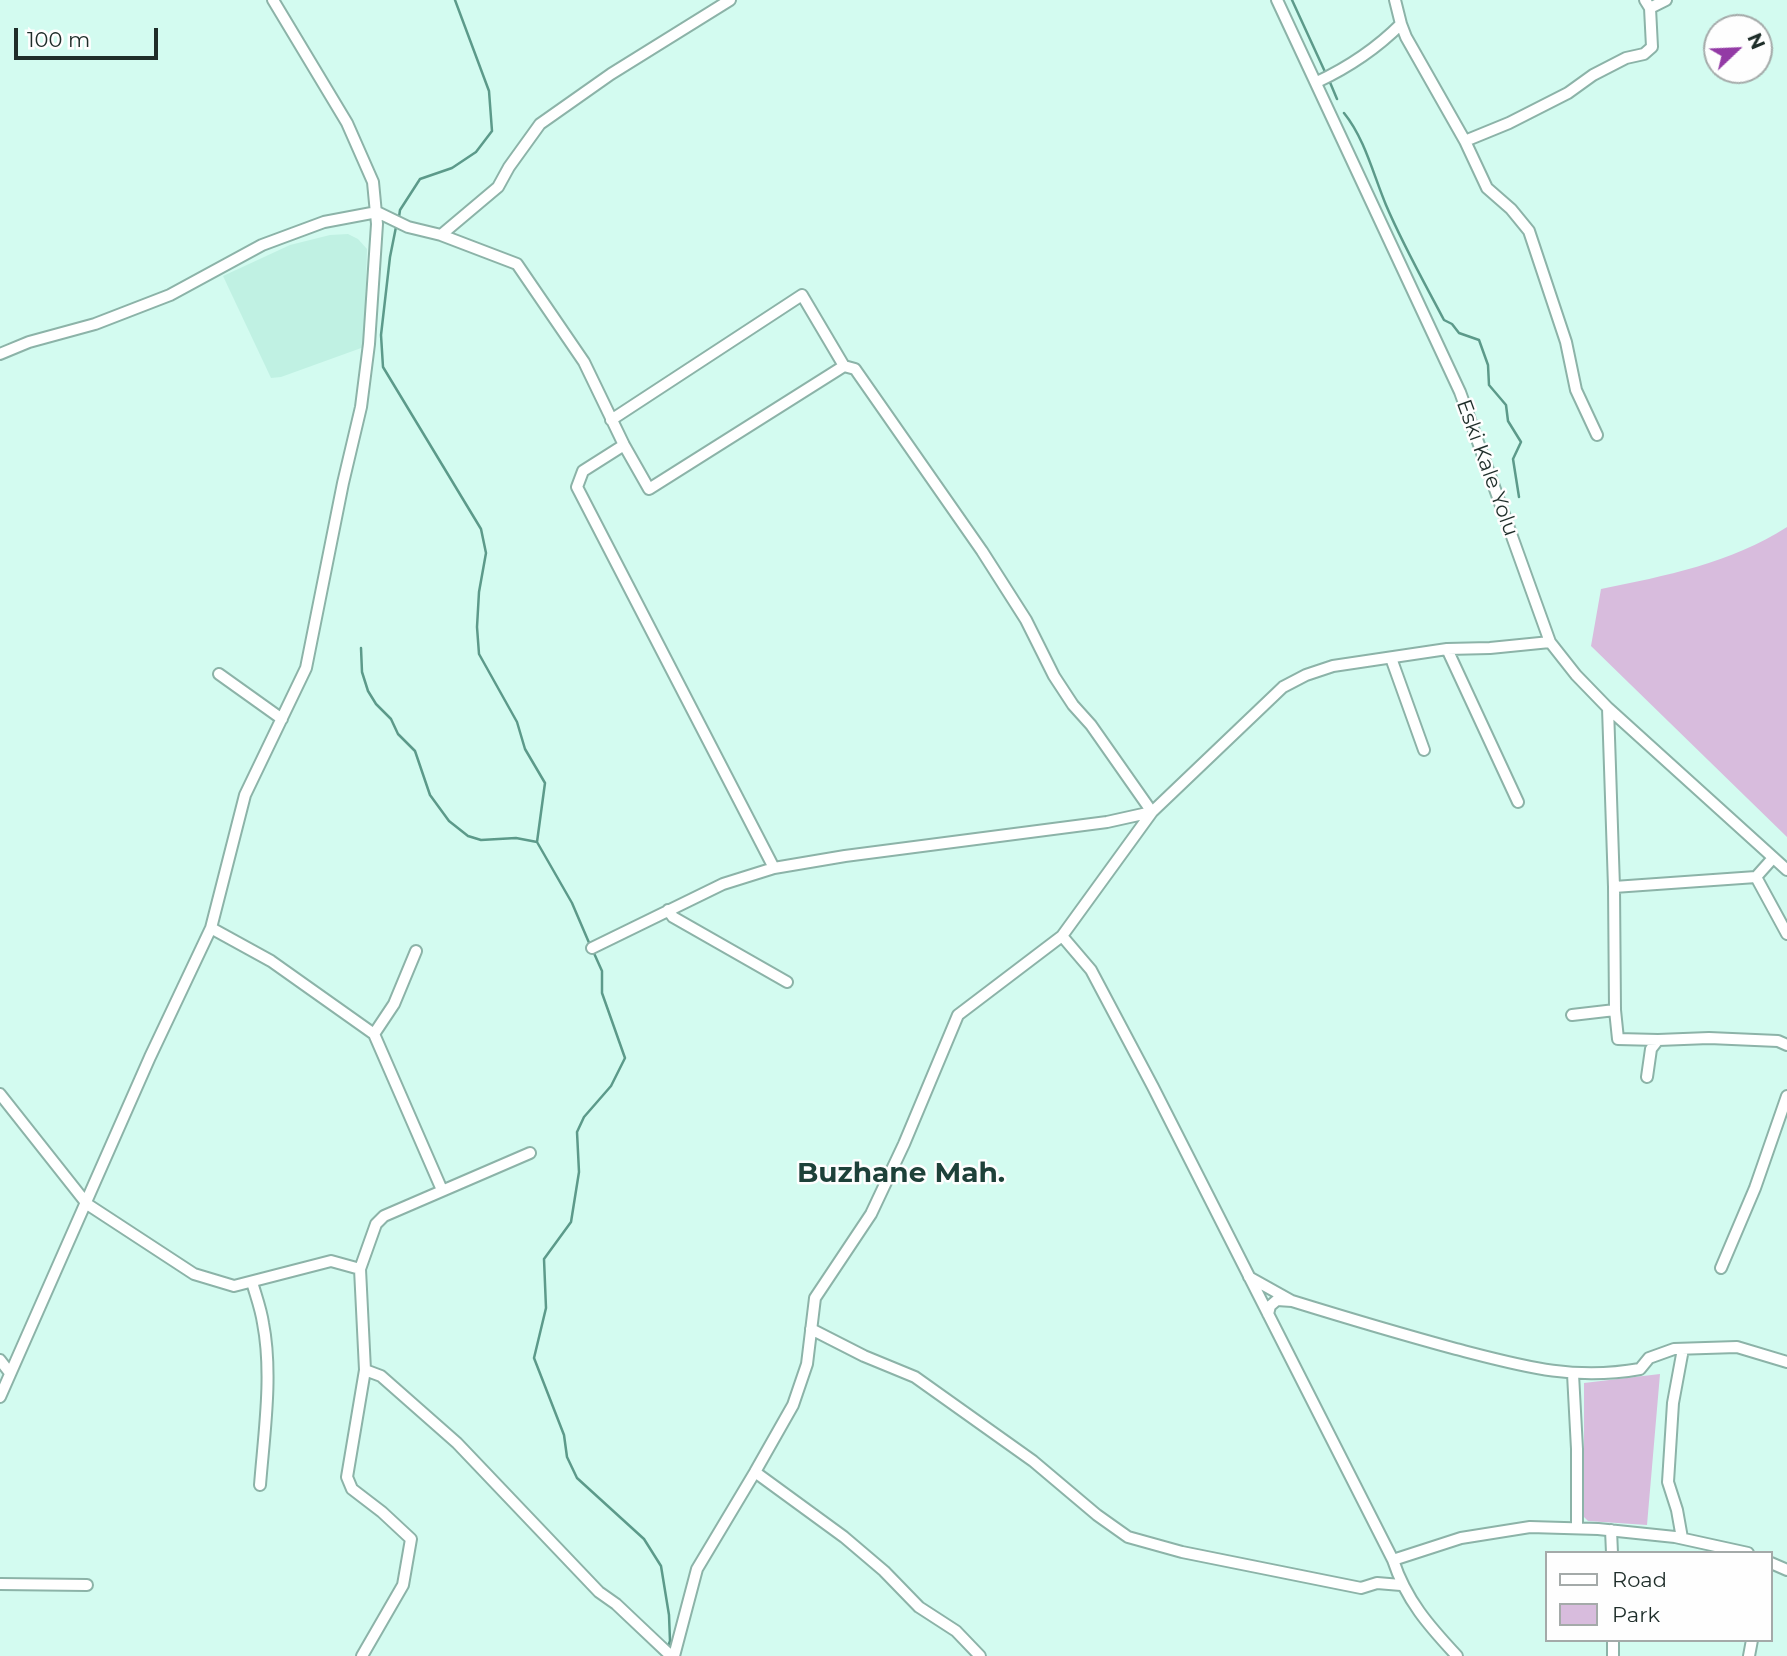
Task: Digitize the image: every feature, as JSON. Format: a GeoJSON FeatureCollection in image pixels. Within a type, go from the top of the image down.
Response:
{"type":"FeatureCollection","features":[{"type":"Feature","properties":{"kind":"street"},"geometry":{"type":"LineString","coordinates":[[0,1397],[150,1057],[211,928],[245,795],[306,668],[361,407],[382,214],[373,182],[347,123],[273,0]]}},
{"type":"Feature","properties":{"kind":"street"},"geometry":{"type":"LineString","coordinates":[[441,235],[498,187],[540,124],[611,74],[730,0]]}},
{"type":"Feature","properties":{"kind":"street","name":"Eski Kale Yolu"},"geometry":{"type":"LineString","coordinates":[[1277,0],[1319,81],[1460,392],[1550,642],[1576,675],[1608,708],[1787,870]]}},
{"type":"Feature","properties":{"kind":"street"},"geometry":{"type":"LineString","coordinates":[[1395,0],[1406,37],[1465,141],[1487,188],[1511,209],[1529,231],[1566,342],[1576,390],[1597,435]]}},
{"type":"Feature","properties":{"kind":"street"},"geometry":{"type":"LineString","coordinates":[[1465,141],[1509,123],[1568,93],[1593,75],[1626,58],[1644,54],[1652,47],[1648,4],[1666,0]]}},
{"type":"Feature","properties":{"kind":"street"},"geometry":{"type":"LineString","coordinates":[[1319,81],[1347,68],[1379,46],[1401,24]]}},
{"type":"Feature","properties":{"kind":"street"},"geometry":{"type":"LineString","coordinates":[[0,354],[29,342],[95,324],[170,295],[261,245],[312,226],[382,214],[408,227],[441,235],[517,264],[584,362],[611,420],[649,489],[844,366]]}},
{"type":"Feature","properties":{"kind":"street"},"geometry":{"type":"LineString","coordinates":[[611,420],[802,295],[844,366],[855,369],[967,528],[1026,620],[1054,676],[1152,812]]}},
{"type":"Feature","properties":{"kind":"street"},"geometry":{"type":"LineString","coordinates":[[624,445],[583,471],[577,487],[774,868]]}},
{"type":"Feature","properties":{"kind":"street"},"geometry":{"type":"LineString","coordinates":[[365,1370],[381,1376],[457,1443],[599,1592],[616,1604],[672,1656],[697,1569],[793,1405],[807,1364],[815,1298],[871,1214],[904,1144],[958,1015],[1062,936],[1152,812],[1283,688],[1306,675],[1333,666],[1447,649],[1550,642]]}},
{"type":"Feature","properties":{"kind":"street"},"geometry":{"type":"LineString","coordinates":[[1447,649],[1518,803]]}},
{"type":"Feature","properties":{"kind":"street"},"geometry":{"type":"LineString","coordinates":[[1391,658],[1424,750]]}},
{"type":"Feature","properties":{"kind":"street"},"geometry":{"type":"LineString","coordinates":[[219,674],[282,719]]}},
{"type":"Feature","properties":{"kind":"street"},"geometry":{"type":"LineString","coordinates":[[1608,708],[1615,1010],[1618,1039],[1709,1038],[1779,1041],[1787,1045]]}},
{"type":"Feature","properties":{"kind":"street"},"geometry":{"type":"LineString","coordinates":[[592,948],[723,884],[774,868],[845,856],[1107,822],[1152,812]]}},
{"type":"Feature","properties":{"kind":"street"},"geometry":{"type":"LineString","coordinates":[[1614,887],[1756,877],[1773,858]]}},
{"type":"Feature","properties":{"kind":"street"},"geometry":{"type":"LineString","coordinates":[[1756,877],[1787,934]]}},
{"type":"Feature","properties":{"kind":"street"},"geometry":{"type":"LineString","coordinates":[[668,911],[673,917],[788,982]]}},
{"type":"Feature","properties":{"kind":"street"},"geometry":{"type":"LineString","coordinates":[[211,928],[271,961],[374,1034],[442,1191]]}},
{"type":"Feature","properties":{"kind":"street"},"geometry":{"type":"LineString","coordinates":[[1062,936],[1091,970],[1393,1560],[1401,1585],[1428,1624],[1457,1656]]}},
{"type":"Feature","properties":{"kind":"street"},"geometry":{"type":"LineString","coordinates":[[374,1034],[394,1004],[416,951]]}},
{"type":"Feature","properties":{"kind":"street"},"geometry":{"type":"LineString","coordinates":[[1572,1016],[1615,1010]]}},
{"type":"Feature","properties":{"kind":"street"},"geometry":{"type":"LineString","coordinates":[[1647,1077],[1651,1049],[1658,1040]]}},
{"type":"Feature","properties":{"kind":"street"},"geometry":{"type":"LineString","coordinates":[[0,1094],[87,1204],[194,1274],[234,1286],[331,1261],[360,1269]]}},
{"type":"Feature","properties":{"kind":"street"},"geometry":{"type":"LineString","coordinates":[[1721,1269],[1755,1188],[1787,1096]]}},
{"type":"Feature","properties":{"kind":"street"},"geometry":{"type":"LineString","coordinates":[[362,1656],[403,1585],[411,1539],[352,1489],[347,1477],[365,1370],[360,1269],[376,1224],[384,1216],[530,1153]]}},
{"type":"Feature","properties":{"kind":"street"},"geometry":{"type":"LineString","coordinates":[[1249,1277],[1292,1301],[1418,1339],[1531,1368],[1573,1374],[1610,1375],[1640,1369],[1649,1358],[1674,1349],[1737,1347],[1787,1362]]}},
{"type":"Feature","properties":{"kind":"street"},"geometry":{"type":"LineString","coordinates":[[252,1282],[266,1346],[266,1402],[260,1485]]}},
{"type":"Feature","properties":{"kind":"street"},"geometry":{"type":"LineString","coordinates":[[1268,1314],[1270,1306],[1277,1300],[1292,1301]]}},
{"type":"Feature","properties":{"kind":"street"},"geometry":{"type":"LineString","coordinates":[[811,1329],[864,1356],[915,1377],[1033,1461],[1097,1516],[1129,1538],[1182,1552],[1361,1588],[1377,1583],[1401,1585]]}},
{"type":"Feature","properties":{"kind":"street"},"geometry":{"type":"LineString","coordinates":[[1682,1538],[1668,1482],[1673,1403],[1683,1349]]}},
{"type":"Feature","properties":{"kind":"street"},"geometry":{"type":"LineString","coordinates":[[0,1360],[10,1373]]}},
{"type":"Feature","properties":{"kind":"street"},"geometry":{"type":"LineString","coordinates":[[1573,1374],[1577,1528]]}},
{"type":"Feature","properties":{"kind":"street"},"geometry":{"type":"LineString","coordinates":[[755,1472],[844,1536],[919,1607],[956,1631],[980,1656]]}},
{"type":"Feature","properties":{"kind":"street"},"geometry":{"type":"LineString","coordinates":[[1393,1560],[1461,1538],[1530,1527],[1611,1530],[1682,1538],[1739,1551]]}},
{"type":"Feature","properties":{"kind":"street"},"geometry":{"type":"LineString","coordinates":[[1611,1530],[1612,1551]]}},
{"type":"Feature","properties":{"kind":"street"},"geometry":{"type":"LineString","coordinates":[[0,1584],[87,1585]]}},
{"type":"Feature","properties":{"kind":"shaded area"},"geometry":{"type":"Polygon","coordinates":[[[348,234],[358,239],[367,249],[364,347],[281,377],[271,378],[223,276],[290,245],[330,235],[348,234]]]}},
{"type":"Feature","properties":{"kind":"green space"},"geometry":{"type":"Polygon","coordinates":[[[1787,527],[1787,837],[1591,646],[1601,589],[1697,567],[1743,550],[1787,527]]]}},
{"type":"Feature","properties":{"kind":"green space"},"geometry":{"type":"Polygon","coordinates":[[[1660,1374],[1647,1525],[1588,1521],[1584,1517],[1584,1383],[1660,1374]]]}},
{"type":"Feature","properties":{"kind":"waterway"},"geometry":{"type":"LineString","coordinates":[[399,217],[400,210],[420,179],[452,168],[476,152],[492,131],[489,91],[455,0]]}},
{"type":"Feature","properties":{"kind":"waterway"},"geometry":{"type":"LineString","coordinates":[[1292,0],[1326,74]]}},
{"type":"Feature","properties":{"kind":"waterway"},"geometry":{"type":"LineString","coordinates":[[1329,80],[1337,99]]}},
{"type":"Feature","properties":{"kind":"waterway"},"geometry":{"type":"LineString","coordinates":[[1344,113],[1358,134],[1393,220],[1444,320],[1452,324],[1459,333],[1479,340],[1488,365],[1489,385],[1506,405],[1508,421],[1521,442],[1513,459],[1519,497]]}},
{"type":"Feature","properties":{"kind":"waterway"},"geometry":{"type":"LineString","coordinates":[[396,227],[381,335],[383,367],[481,529],[486,553],[479,592],[479,654],[517,722],[525,749],[545,783],[537,842],[572,903],[590,945]]}},
{"type":"Feature","properties":{"kind":"waterway"},"geometry":{"type":"LineString","coordinates":[[361,648],[362,672],[368,691],[391,719],[398,734],[415,751],[430,795],[449,821],[468,836],[481,840],[516,838],[537,842]]}},
{"type":"Feature","properties":{"kind":"waterway"},"geometry":{"type":"LineString","coordinates":[[593,951],[602,971],[602,993],[625,1058],[611,1086],[584,1117],[577,1132],[579,1172],[571,1222],[544,1259],[546,1308],[534,1358],[564,1435],[567,1457],[577,1478],[644,1539],[661,1566],[669,1615],[670,1641],[667,1649]]}},
{"type":"Feature","properties":{"kind":"district","name":"Buzhane Mah."},"geometry":{"type":"Point","coordinates":[901,1174]}}]}
